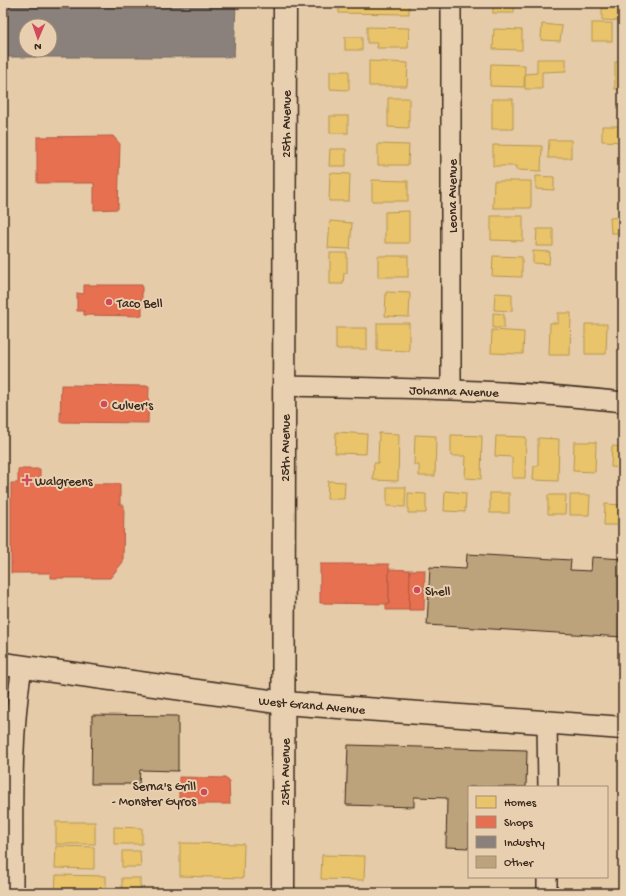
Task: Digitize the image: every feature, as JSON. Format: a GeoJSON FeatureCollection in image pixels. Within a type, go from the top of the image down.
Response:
{"type":"FeatureCollection","features":[{"type":"Feature","properties":{"kind":"main road","name":"25th Avenue"},"geometry":{"type":"LineString","coordinates":[[283,893],[285,3]]}},
{"type":"Feature","properties":{"kind":"main road","name":"West Grand Avenue"},"geometry":{"type":"LineString","coordinates":[[12,666],[284,703],[623,728]]}},
{"type":"Feature","properties":{"kind":"street","name":"Leona Avenue"},"geometry":{"type":"LineString","coordinates":[[451,3],[451,389]]}},
{"type":"Feature","properties":{"kind":"street","name":"Johanna Avenue"},"geometry":{"type":"LineString","coordinates":[[284,386],[451,389],[570,396],[623,402]]}},
{"type":"Feature","properties":{"kind":"street"},"geometry":{"type":"LineString","coordinates":[[12,666],[16,704],[13,802],[13,893]]}},
{"type":"Feature","properties":{"kind":"street"},"geometry":{"type":"LineString","coordinates":[[548,723],[548,786]]}},
{"type":"Feature","properties":{"kind":"street"},"geometry":{"type":"LineString","coordinates":[[547,878],[547,893]]}},
{"type":"Feature","properties":{"kind":"building: Homes"},"geometry":{"type":"Polygon","coordinates":[[[339,3],[409,3],[409,14],[339,13],[339,3]]]}},
{"type":"Feature","properties":{"kind":"building: Homes"},"geometry":{"type":"Polygon","coordinates":[[[493,3],[514,3],[514,13],[493,13],[493,3]]]}},
{"type":"Feature","properties":{"kind":"building: Homes"},"geometry":{"type":"Polygon","coordinates":[[[602,8],[623,9],[623,21],[602,20],[602,8]]]}},
{"type":"Feature","properties":{"kind":"building: Homes"},"geometry":{"type":"Polygon","coordinates":[[[592,23],[612,23],[612,41],[592,41],[592,23]]]}},
{"type":"Feature","properties":{"kind":"building: Homes"},"geometry":{"type":"Polygon","coordinates":[[[542,24],[562,26],[560,41],[541,40],[542,24]]]}},
{"type":"Feature","properties":{"kind":"building: Homes"},"geometry":{"type":"Polygon","coordinates":[[[367,27],[409,28],[408,48],[377,48],[378,43],[367,43],[367,27]]]}},
{"type":"Feature","properties":{"kind":"building: Homes"},"geometry":{"type":"Polygon","coordinates":[[[494,29],[522,30],[522,50],[493,49],[494,29]]]}},
{"type":"Feature","properties":{"kind":"building: Homes"},"geometry":{"type":"Polygon","coordinates":[[[345,37],[362,37],[362,50],[345,50],[345,37]]]}},
{"type":"Feature","properties":{"kind":"building: Homes"},"geometry":{"type":"Polygon","coordinates":[[[537,59],[566,59],[566,71],[542,72],[542,89],[525,89],[525,74],[537,73],[537,59]]]}},
{"type":"Feature","properties":{"kind":"building: Homes"},"geometry":{"type":"Polygon","coordinates":[[[369,61],[408,63],[407,86],[369,86],[369,61]]]}},
{"type":"Feature","properties":{"kind":"building: Homes"},"geometry":{"type":"Polygon","coordinates":[[[615,62],[623,62],[623,89],[615,89],[615,62]]]}},
{"type":"Feature","properties":{"kind":"building: Homes"},"geometry":{"type":"Polygon","coordinates":[[[491,64],[525,65],[524,87],[490,86],[491,64]]]}},
{"type":"Feature","properties":{"kind":"building: Homes"},"geometry":{"type":"Polygon","coordinates":[[[330,71],[349,71],[349,90],[330,89],[330,71]]]}},
{"type":"Feature","properties":{"kind":"building: Homes"},"geometry":{"type":"Polygon","coordinates":[[[388,98],[409,98],[409,128],[388,127],[388,98]]]}},
{"type":"Feature","properties":{"kind":"building: Homes"},"geometry":{"type":"Polygon","coordinates":[[[492,99],[513,99],[513,129],[492,129],[492,99]]]}},
{"type":"Feature","properties":{"kind":"building: Homes"},"geometry":{"type":"Polygon","coordinates":[[[330,116],[348,116],[348,133],[330,133],[330,116]]]}},
{"type":"Feature","properties":{"kind":"building: Homes"},"geometry":{"type":"Polygon","coordinates":[[[602,126],[623,126],[623,142],[602,141],[602,126]]]}},
{"type":"Feature","properties":{"kind":"building: Homes"},"geometry":{"type":"Polygon","coordinates":[[[549,140],[571,140],[571,158],[548,158],[549,140]]]}},
{"type":"Feature","properties":{"kind":"building: Homes"},"geometry":{"type":"Polygon","coordinates":[[[378,144],[409,145],[408,165],[378,165],[378,144]]]}},
{"type":"Feature","properties":{"kind":"building: Homes"},"geometry":{"type":"Polygon","coordinates":[[[493,145],[542,146],[541,171],[516,170],[516,166],[493,166],[493,145]]]}},
{"type":"Feature","properties":{"kind":"building: Homes"},"geometry":{"type":"Polygon","coordinates":[[[330,149],[346,149],[346,166],[329,166],[330,149]]]}},
{"type":"Feature","properties":{"kind":"building: Homes"},"geometry":{"type":"Polygon","coordinates":[[[620,171],[623,171],[623,188],[622,188],[620,171]]]}},
{"type":"Feature","properties":{"kind":"building: Homes"},"geometry":{"type":"Polygon","coordinates":[[[330,173],[350,174],[349,201],[329,201],[330,173]]]}},
{"type":"Feature","properties":{"kind":"building: Homes"},"geometry":{"type":"Polygon","coordinates":[[[536,176],[554,177],[554,190],[536,189],[536,176]]]}},
{"type":"Feature","properties":{"kind":"building: Homes"},"geometry":{"type":"Polygon","coordinates":[[[372,180],[408,181],[408,201],[372,201],[372,180]]]}},
{"type":"Feature","properties":{"kind":"building: Homes"},"geometry":{"type":"Polygon","coordinates":[[[494,181],[531,181],[531,208],[493,208],[494,181]]]}},
{"type":"Feature","properties":{"kind":"building: Homes"},"geometry":{"type":"Polygon","coordinates":[[[409,211],[409,243],[385,243],[385,212],[409,211]]]}},
{"type":"Feature","properties":{"kind":"building: Homes"},"geometry":{"type":"Polygon","coordinates":[[[491,216],[523,216],[523,241],[491,240],[491,216]]]}},
{"type":"Feature","properties":{"kind":"building: Homes"},"geometry":{"type":"Polygon","coordinates":[[[623,217],[623,233],[611,233],[610,218],[623,217]]]}},
{"type":"Feature","properties":{"kind":"building: Homes"},"geometry":{"type":"Polygon","coordinates":[[[330,221],[352,223],[350,249],[328,248],[330,221]]]}},
{"type":"Feature","properties":{"kind":"building: Homes"},"geometry":{"type":"Polygon","coordinates":[[[537,229],[553,229],[553,246],[536,246],[537,229]]]}},
{"type":"Feature","properties":{"kind":"building: Homes"},"geometry":{"type":"Polygon","coordinates":[[[533,251],[550,252],[549,264],[533,263],[533,251]]]}},
{"type":"Feature","properties":{"kind":"building: Homes"},"geometry":{"type":"Polygon","coordinates":[[[330,253],[347,253],[347,273],[344,273],[343,284],[330,284],[330,253]]]}},
{"type":"Feature","properties":{"kind":"building: Homes"},"geometry":{"type":"Polygon","coordinates":[[[378,256],[408,256],[408,277],[378,277],[378,256]]]}},
{"type":"Feature","properties":{"kind":"building: Homes"},"geometry":{"type":"Polygon","coordinates":[[[493,256],[522,257],[522,277],[492,276],[493,256]]]}},
{"type":"Feature","properties":{"kind":"building: Homes"},"geometry":{"type":"Polygon","coordinates":[[[386,292],[410,293],[409,317],[385,316],[386,292]]]}},
{"type":"Feature","properties":{"kind":"building: Homes"},"geometry":{"type":"Polygon","coordinates":[[[495,293],[512,294],[512,311],[494,310],[495,293]]]}},
{"type":"Feature","properties":{"kind":"building: Homes"},"geometry":{"type":"Polygon","coordinates":[[[493,313],[504,314],[504,328],[493,328],[493,313]]]}},
{"type":"Feature","properties":{"kind":"building: Homes"},"geometry":{"type":"Polygon","coordinates":[[[558,313],[571,313],[570,355],[549,355],[550,323],[558,323],[558,313]]]}},
{"type":"Feature","properties":{"kind":"building: Homes"},"geometry":{"type":"Polygon","coordinates":[[[377,323],[409,323],[409,351],[377,350],[377,323]]]}},
{"type":"Feature","properties":{"kind":"building: Homes"},"geometry":{"type":"Polygon","coordinates":[[[585,324],[607,324],[606,354],[585,354],[585,324]]]}},
{"type":"Feature","properties":{"kind":"building: Homes"},"geometry":{"type":"Polygon","coordinates":[[[336,328],[367,328],[367,349],[336,349],[336,328]]]}},
{"type":"Feature","properties":{"kind":"building: Homes"},"geometry":{"type":"Polygon","coordinates":[[[492,330],[524,332],[523,354],[491,353],[492,330]]]}},
{"type":"Feature","properties":{"kind":"building: Homes"},"geometry":{"type":"Polygon","coordinates":[[[336,432],[367,434],[366,454],[335,453],[336,432]]]}},
{"type":"Feature","properties":{"kind":"building: Homes"},"geometry":{"type":"Polygon","coordinates":[[[379,433],[399,434],[398,481],[373,480],[374,463],[378,463],[379,433]]]}},
{"type":"Feature","properties":{"kind":"building: Homes"},"geometry":{"type":"Polygon","coordinates":[[[415,435],[436,436],[435,476],[419,476],[419,465],[414,465],[415,435]]]}},
{"type":"Feature","properties":{"kind":"building: Homes"},"geometry":{"type":"Polygon","coordinates":[[[451,435],[482,436],[481,479],[465,478],[466,456],[451,456],[451,435]]]}},
{"type":"Feature","properties":{"kind":"building: Homes"},"geometry":{"type":"Polygon","coordinates":[[[496,436],[526,437],[525,478],[512,478],[512,457],[495,456],[496,436]]]}},
{"type":"Feature","properties":{"kind":"building: Homes"},"geometry":{"type":"Polygon","coordinates":[[[538,438],[559,439],[558,481],[533,480],[534,466],[538,466],[538,438]]]}},
{"type":"Feature","properties":{"kind":"building: Homes"},"geometry":{"type":"Polygon","coordinates":[[[574,442],[596,442],[595,472],[573,471],[574,442]]]}},
{"type":"Feature","properties":{"kind":"building: Homes"},"geometry":{"type":"Polygon","coordinates":[[[612,446],[623,447],[623,483],[621,483],[622,468],[611,467],[612,446]]]}},
{"type":"Feature","properties":{"kind":"building: Homes"},"geometry":{"type":"Polygon","coordinates":[[[328,481],[345,482],[344,499],[327,499],[328,481]]]}},
{"type":"Feature","properties":{"kind":"building: Homes"},"geometry":{"type":"Polygon","coordinates":[[[387,487],[406,487],[405,507],[387,506],[387,487]]]}},
{"type":"Feature","properties":{"kind":"building: Homes"},"geometry":{"type":"Polygon","coordinates":[[[445,491],[466,493],[465,512],[444,511],[445,491]]]}},
{"type":"Feature","properties":{"kind":"building: Homes"},"geometry":{"type":"Polygon","coordinates":[[[408,493],[426,494],[426,513],[408,513],[408,493]]]}},
{"type":"Feature","properties":{"kind":"building: Homes"},"geometry":{"type":"Polygon","coordinates":[[[490,493],[509,493],[509,513],[490,513],[490,493]]]}},
{"type":"Feature","properties":{"kind":"building: Homes"},"geometry":{"type":"Polygon","coordinates":[[[548,495],[566,495],[565,514],[548,514],[548,495]]]}},
{"type":"Feature","properties":{"kind":"building: Homes"},"geometry":{"type":"Polygon","coordinates":[[[570,495],[590,495],[589,515],[570,515],[570,495]]]}},
{"type":"Feature","properties":{"kind":"building: Homes"},"geometry":{"type":"Polygon","coordinates":[[[605,504],[623,505],[623,525],[604,525],[605,504]]]}},
{"type":"Feature","properties":{"kind":"building: Homes"},"geometry":{"type":"Polygon","coordinates":[[[56,822],[95,822],[95,844],[56,844],[56,822]]]}},
{"type":"Feature","properties":{"kind":"building: Homes"},"geometry":{"type":"Polygon","coordinates":[[[114,827],[142,828],[142,844],[114,844],[114,827]]]}},
{"type":"Feature","properties":{"kind":"building: Homes"},"geometry":{"type":"Polygon","coordinates":[[[180,843],[244,844],[243,878],[180,876],[180,843]]]}},
{"type":"Feature","properties":{"kind":"building: Homes"},"geometry":{"type":"Polygon","coordinates":[[[56,846],[94,847],[94,869],[55,868],[56,846]]]}},
{"type":"Feature","properties":{"kind":"building: Homes"},"geometry":{"type":"Polygon","coordinates":[[[122,851],[140,851],[141,867],[122,867],[122,851]]]}},
{"type":"Feature","properties":{"kind":"building: Homes"},"geometry":{"type":"Polygon","coordinates":[[[322,855],[365,856],[364,880],[321,879],[322,855]]]}},
{"type":"Feature","properties":{"kind":"building: Homes"},"geometry":{"type":"Polygon","coordinates":[[[56,875],[106,876],[106,893],[55,893],[56,875]]]}},
{"type":"Feature","properties":{"kind":"building: Homes"},"geometry":{"type":"Polygon","coordinates":[[[122,878],[140,878],[140,893],[122,893],[122,878]]]}},
{"type":"Feature","properties":{"kind":"building: Shops"},"geometry":{"type":"Polygon","coordinates":[[[113,136],[120,144],[118,209],[94,210],[94,183],[37,183],[37,137],[113,136]]]}},
{"type":"Feature","properties":{"kind":"building: Shops","name":"Taco Bell"},"geometry":{"type":"Polygon","coordinates":[[[84,285],[142,285],[142,316],[84,315],[84,311],[77,311],[77,293],[84,294],[84,285]]]}},
{"type":"Feature","properties":{"kind":"building: Shops","name":"Culver's"},"geometry":{"type":"Polygon","coordinates":[[[61,385],[149,386],[148,423],[60,422],[61,385]]]}},
{"type":"Feature","properties":{"kind":"building: Shops","name":"Walgreens"},"geometry":{"type":"Polygon","coordinates":[[[18,469],[40,469],[40,483],[120,484],[120,505],[124,505],[123,562],[110,578],[51,578],[51,573],[11,573],[11,483],[18,483],[18,469]]]}},
{"type":"Feature","properties":{"kind":"building: Shops","name":"Shell"},"geometry":{"type":"Polygon","coordinates":[[[320,564],[389,564],[389,604],[320,603],[320,564]]]}},
{"type":"Feature","properties":{"kind":"building: Shops","name":"Shell"},"geometry":{"type":"Polygon","coordinates":[[[389,569],[410,570],[409,610],[386,610],[386,604],[389,604],[389,569]]]}},
{"type":"Feature","properties":{"kind":"building: Shops","name":"Shell"},"geometry":{"type":"Polygon","coordinates":[[[410,570],[425,570],[424,610],[409,610],[410,570]]]}},
{"type":"Feature","properties":{"kind":"building: Shops","name":"Serna's Grill - Monster Gyros"},"geometry":{"type":"Polygon","coordinates":[[[179,777],[225,778],[229,781],[230,804],[179,804],[179,777]]]}},
{"type":"Feature","properties":{"kind":"building: Industry"},"geometry":{"type":"Polygon","coordinates":[[[3,3],[236,3],[234,57],[58,57],[58,18],[18,18],[18,57],[3,57],[3,3]]]}},
{"type":"Feature","properties":{"kind":"building: Other"},"geometry":{"type":"Polygon","coordinates":[[[467,554],[571,560],[570,570],[591,571],[592,557],[623,559],[623,637],[427,625],[430,567],[466,569],[467,554]]]}},
{"type":"Feature","properties":{"kind":"building: Other"},"geometry":{"type":"Polygon","coordinates":[[[92,715],[178,716],[178,771],[140,770],[139,784],[91,784],[92,715]]]}},
{"type":"Feature","properties":{"kind":"building: Other"},"geometry":{"type":"Polygon","coordinates":[[[348,745],[527,750],[526,786],[468,786],[468,848],[446,847],[447,798],[414,797],[414,807],[346,805],[348,745]]]}},
{"type":"Feature","properties":{"kind":"place","name":"Taco Bell"},"geometry":{"type":"Point","coordinates":[109,302]}},
{"type":"Feature","properties":{"kind":"place","name":"Culver's"},"geometry":{"type":"Point","coordinates":[104,404]}},
{"type":"Feature","properties":{"kind":"place","name":"Walgreens"},"geometry":{"type":"Point","coordinates":[27,480]}},
{"type":"Feature","properties":{"kind":"place","name":"Shell"},"geometry":{"type":"Point","coordinates":[417,590]}},
{"type":"Feature","properties":{"kind":"place","name":"Serna's Grill - Monster Gyros"},"geometry":{"type":"Point","coordinates":[204,792]}}]}
